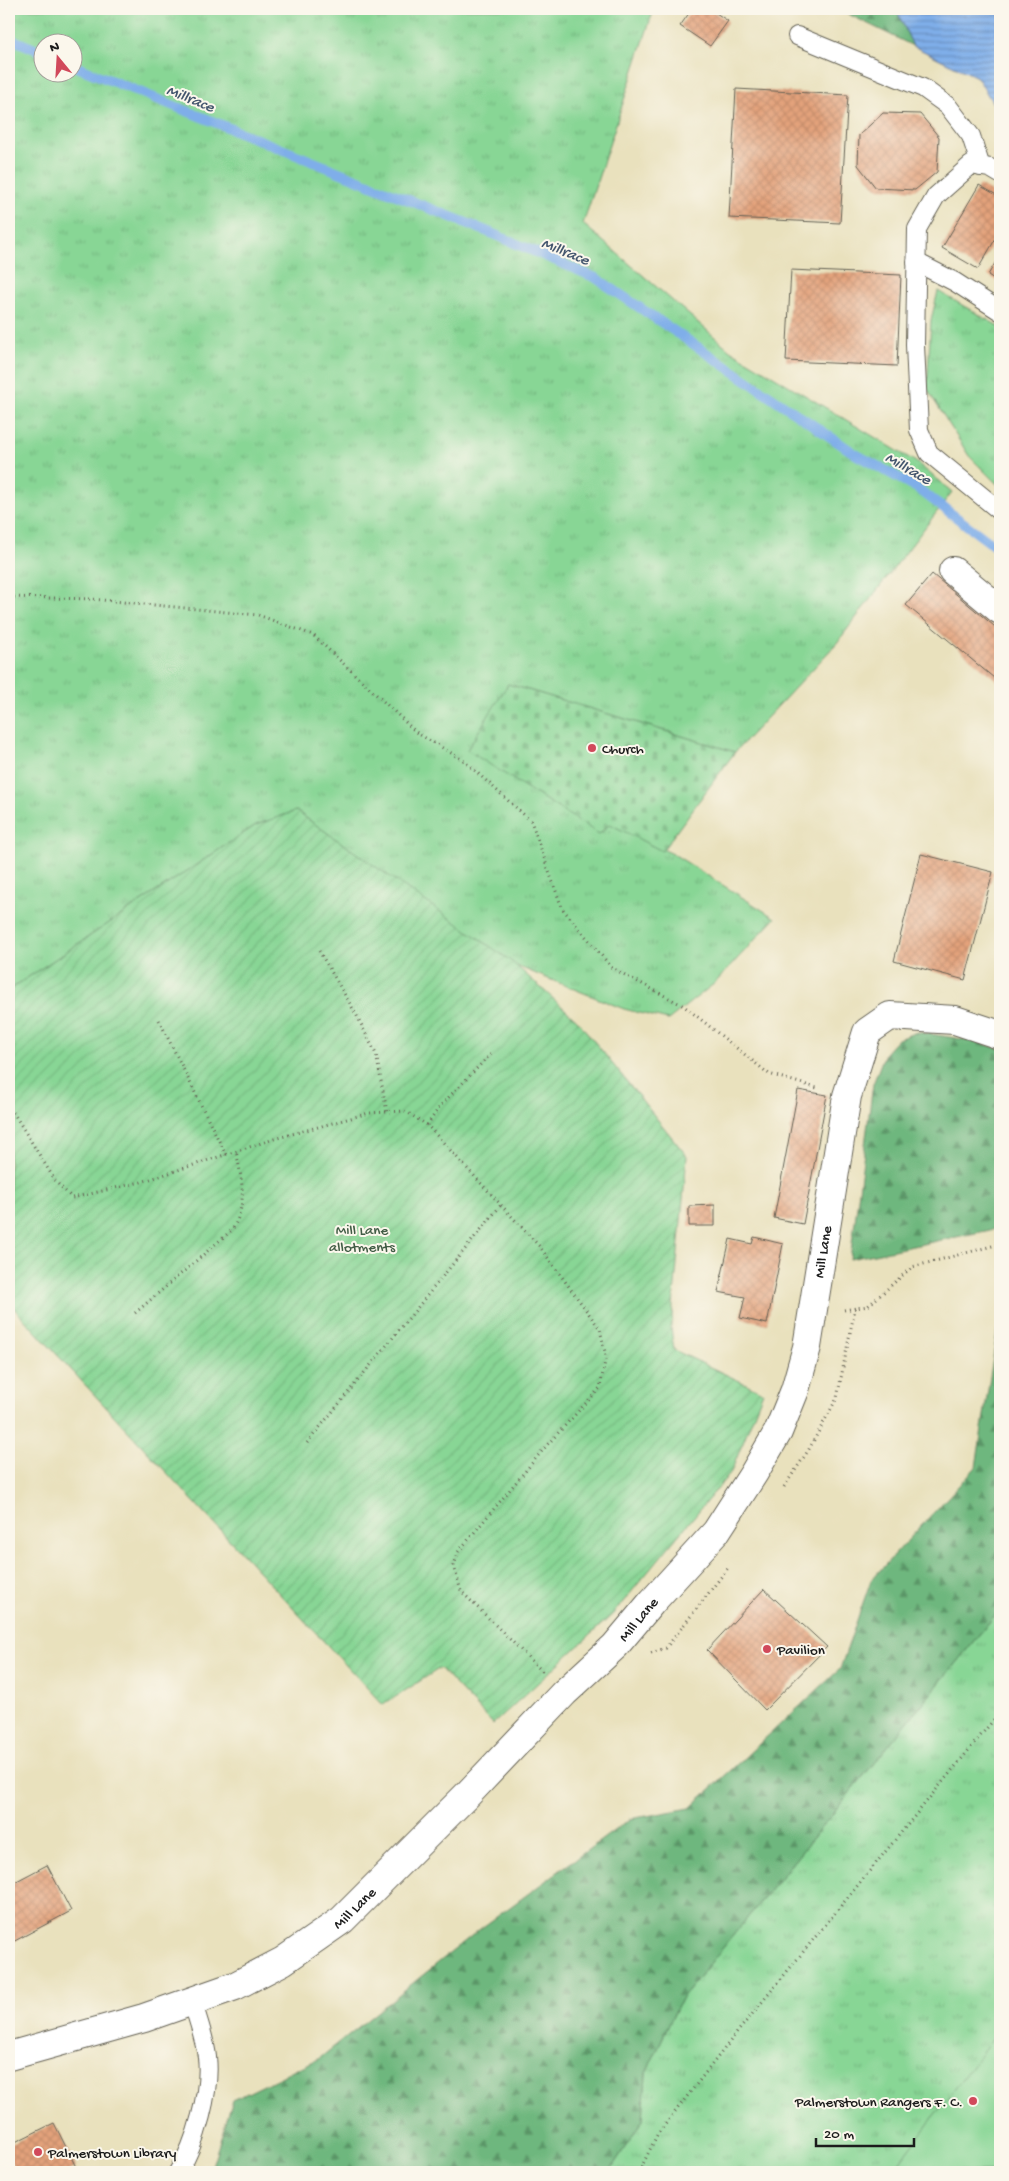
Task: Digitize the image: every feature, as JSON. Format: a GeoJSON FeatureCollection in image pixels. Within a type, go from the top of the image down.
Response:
{"type":"FeatureCollection","features":[{"type":"Feature","properties":{"kind":"street"},"geometry":{"type":"LineString","coordinates":[[953,571],[1000,610]]}},
{"type":"Feature","properties":{"kind":"street","name":"Mill Lane"},"geometry":{"type":"LineString","coordinates":[[9,2056],[144,2018],[235,1986],[283,1961],[342,1920],[468,1794],[564,1693],[615,1646],[716,1532],[778,1432],[795,1390],[806,1347],[847,1096],[867,1032],[890,1016],[955,1020],[1000,1035]]}},
{"type":"Feature","properties":{"kind":"lane"},"geometry":{"type":"LineString","coordinates":[[797,36],[923,88],[948,106],[970,136],[981,167]]}},
{"type":"Feature","properties":{"kind":"lane"},"geometry":{"type":"LineString","coordinates":[[1000,174],[990,168],[971,166],[936,196],[917,229],[915,345],[919,430],[929,453],[1000,511]]}},
{"type":"Feature","properties":{"kind":"lane"},"geometry":{"type":"LineString","coordinates":[[916,262],[956,282],[1000,311]]}},
{"type":"Feature","properties":{"kind":"lane"},"geometry":{"type":"LineString","coordinates":[[178,2172],[185,2162],[206,2099],[207,2057],[192,2000]]}},
{"type":"Feature","properties":{"kind":"path"},"geometry":{"type":"LineString","coordinates":[[9,597],[92,600],[258,615],[313,635],[417,733],[463,760],[532,821],[562,908],[612,968],[684,1006],[770,1074],[847,1096]]}},
{"type":"Feature","properties":{"kind":"path"},"geometry":{"type":"LineString","coordinates":[[319,950],[356,1014],[376,1054],[384,1088],[386,1112]]}},
{"type":"Feature","properties":{"kind":"path"},"geometry":{"type":"LineString","coordinates":[[159,1020],[226,1154]]}},
{"type":"Feature","properties":{"kind":"path"},"geometry":{"type":"LineString","coordinates":[[427,1125],[441,1105],[492,1053]]}},
{"type":"Feature","properties":{"kind":"path"},"geometry":{"type":"LineString","coordinates":[[13,1112],[56,1182],[72,1198],[141,1182],[226,1154],[369,1113],[405,1111],[427,1125],[540,1247],[600,1329],[606,1356],[600,1388],[547,1444],[458,1552],[454,1566],[461,1591],[564,1693]]}},
{"type":"Feature","properties":{"kind":"path"},"geometry":{"type":"LineString","coordinates":[[135,1313],[232,1230],[240,1217],[243,1186],[236,1152]]}},
{"type":"Feature","properties":{"kind":"path"},"geometry":{"type":"LineString","coordinates":[[307,1443],[501,1205]]}},
{"type":"Feature","properties":{"kind":"path"},"geometry":{"type":"LineString","coordinates":[[812,1304],[839,1311],[868,1306],[912,1267],[1000,1244]]}},
{"type":"Feature","properties":{"kind":"path"},"geometry":{"type":"LineString","coordinates":[[639,2172],[658,2135],[735,2035],[1000,1712]]}},
{"type":"Feature","properties":{"kind":"green space"},"geometry":{"type":"Polygon","coordinates":[[[9,9],[654,9],[583,224],[730,350],[916,462],[952,492],[836,644],[735,752],[508,684],[599,834],[610,824],[675,855],[775,918],[715,983],[668,1020],[624,1009],[514,965],[296,811],[256,825],[9,990],[9,9]]]}},
{"type":"Feature","properties":{"kind":"green space"},"geometry":{"type":"Polygon","coordinates":[[[838,9],[896,9],[913,46],[838,9]]]}},
{"type":"Feature","properties":{"kind":"green space"},"geometry":{"type":"Polygon","coordinates":[[[938,291],[1000,327],[1000,487],[969,456],[927,389],[931,320],[938,291]]]}},
{"type":"Feature","properties":{"kind":"green space"},"geometry":{"type":"Polygon","coordinates":[[[508,684],[735,752],[662,851],[610,824],[599,834],[467,750],[508,684]]]}},
{"type":"Feature","properties":{"kind":"green space","name":"Mill Lane allotments"},"geometry":{"type":"Polygon","coordinates":[[[296,811],[511,961],[577,1020],[687,1156],[671,1328],[674,1350],[763,1392],[731,1472],[613,1614],[493,1724],[440,1668],[383,1705],[9,1303],[9,990],[256,825],[296,811]]]}},
{"type":"Feature","properties":{"kind":"green space"},"geometry":{"type":"Polygon","coordinates":[[[917,1032],[975,1041],[1000,1049],[1000,1228],[850,1259],[873,1084],[885,1053],[898,1039],[917,1032]]]}},
{"type":"Feature","properties":{"kind":"green space"},"geometry":{"type":"Polygon","coordinates":[[[1000,1313],[1000,1609],[681,1999],[646,2073],[643,2120],[609,2172],[210,2172],[233,2100],[320,2058],[480,1929],[630,1819],[690,1808],[840,1669],[871,1580],[976,1467],[1000,1313]]]}},
{"type":"Feature","properties":{"kind":"green space"},"geometry":{"type":"Polygon","coordinates":[[[1000,1609],[1000,2172],[609,2172],[643,2120],[646,2073],[681,1999],[1000,1609]]]}},
{"type":"Feature","properties":{"kind":"green space","name":"Palmerstown Rangers F. C."},"geometry":{"type":"Polygon","coordinates":[[[1000,2029],[1000,2172],[892,2172],[1000,2029]]]}},
{"type":"Feature","properties":{"kind":"water"},"geometry":{"type":"Polygon","coordinates":[[[896,9],[1000,9],[1000,115],[977,77],[913,46],[896,9]]]}},
{"type":"Feature","properties":{"kind":"building"},"geometry":{"type":"Polygon","coordinates":[[[692,9],[710,9],[728,21],[710,46],[680,26],[692,9]]]}},
{"type":"Feature","properties":{"kind":"building"},"geometry":{"type":"Polygon","coordinates":[[[736,89],[848,95],[840,223],[729,218],[736,89]]]}},
{"type":"Feature","properties":{"kind":"building"},"geometry":{"type":"Polygon","coordinates":[[[883,113],[920,114],[939,137],[937,172],[915,190],[876,188],[858,165],[859,135],[883,113]]]}},
{"type":"Feature","properties":{"kind":"building"},"geometry":{"type":"Polygon","coordinates":[[[979,185],[1000,197],[1000,231],[978,269],[942,248],[979,185]]]}},
{"type":"Feature","properties":{"kind":"building"},"geometry":{"type":"Polygon","coordinates":[[[1000,255],[1000,283],[988,275],[1000,255]]]}},
{"type":"Feature","properties":{"kind":"building"},"geometry":{"type":"Polygon","coordinates":[[[791,270],[901,275],[897,366],[786,361],[791,270]]]}},
{"type":"Feature","properties":{"kind":"building"},"geometry":{"type":"Polygon","coordinates":[[[932,574],[1000,631],[1000,683],[906,605],[932,574]]]}},
{"type":"Feature","properties":{"kind":"building"},"geometry":{"type":"Polygon","coordinates":[[[921,854],[993,872],[965,980],[894,961],[921,854]]]}},
{"type":"Feature","properties":{"kind":"building"},"geometry":{"type":"Polygon","coordinates":[[[798,1090],[827,1095],[803,1224],[774,1218],[798,1090]]]}},
{"type":"Feature","properties":{"kind":"building"},"geometry":{"type":"Polygon","coordinates":[[[715,1205],[715,1226],[689,1226],[689,1206],[715,1205]]]}},
{"type":"Feature","properties":{"kind":"building"},"geometry":{"type":"Polygon","coordinates":[[[754,1237],[783,1244],[767,1324],[740,1318],[745,1297],[718,1292],[730,1239],[752,1244],[754,1237]]]}},
{"type":"Feature","properties":{"kind":"building","name":"Pavilion"},"geometry":{"type":"Polygon","coordinates":[[[764,1589],[827,1647],[765,1710],[707,1650],[764,1589]]]}},
{"type":"Feature","properties":{"kind":"building"},"geometry":{"type":"Polygon","coordinates":[[[47,1865],[71,1911],[9,1944],[9,1885],[47,1865]]]}},
{"type":"Feature","properties":{"kind":"building","name":"Palmerstown Library"},"geometry":{"type":"Polygon","coordinates":[[[54,2123],[76,2167],[65,2172],[16,2172],[9,2158],[9,2145],[54,2123]]]}},
{"type":"Feature","properties":{"kind":"waterway","name":"Millrace"},"geometry":{"type":"LineString","coordinates":[[9,38],[32,48]]}},
{"type":"Feature","properties":{"kind":"waterway","name":"Millrace"},"geometry":{"type":"LineString","coordinates":[[82,69],[491,233],[596,278],[857,455],[917,488],[1000,550]]}},
{"type":"Feature","properties":{"kind":"place","name":"Church"},"geometry":{"type":"Point","coordinates":[592,748]}},
{"type":"Feature","properties":{"kind":"place","name":"Pavilion"},"geometry":{"type":"Point","coordinates":[767,1649]}},
{"type":"Feature","properties":{"kind":"place","name":"Palmerstown Rangers F. C."},"geometry":{"type":"Point","coordinates":[973,2101]}},
{"type":"Feature","properties":{"kind":"place","name":"Palmerstown Library"},"geometry":{"type":"Point","coordinates":[38,2152]}}]}
